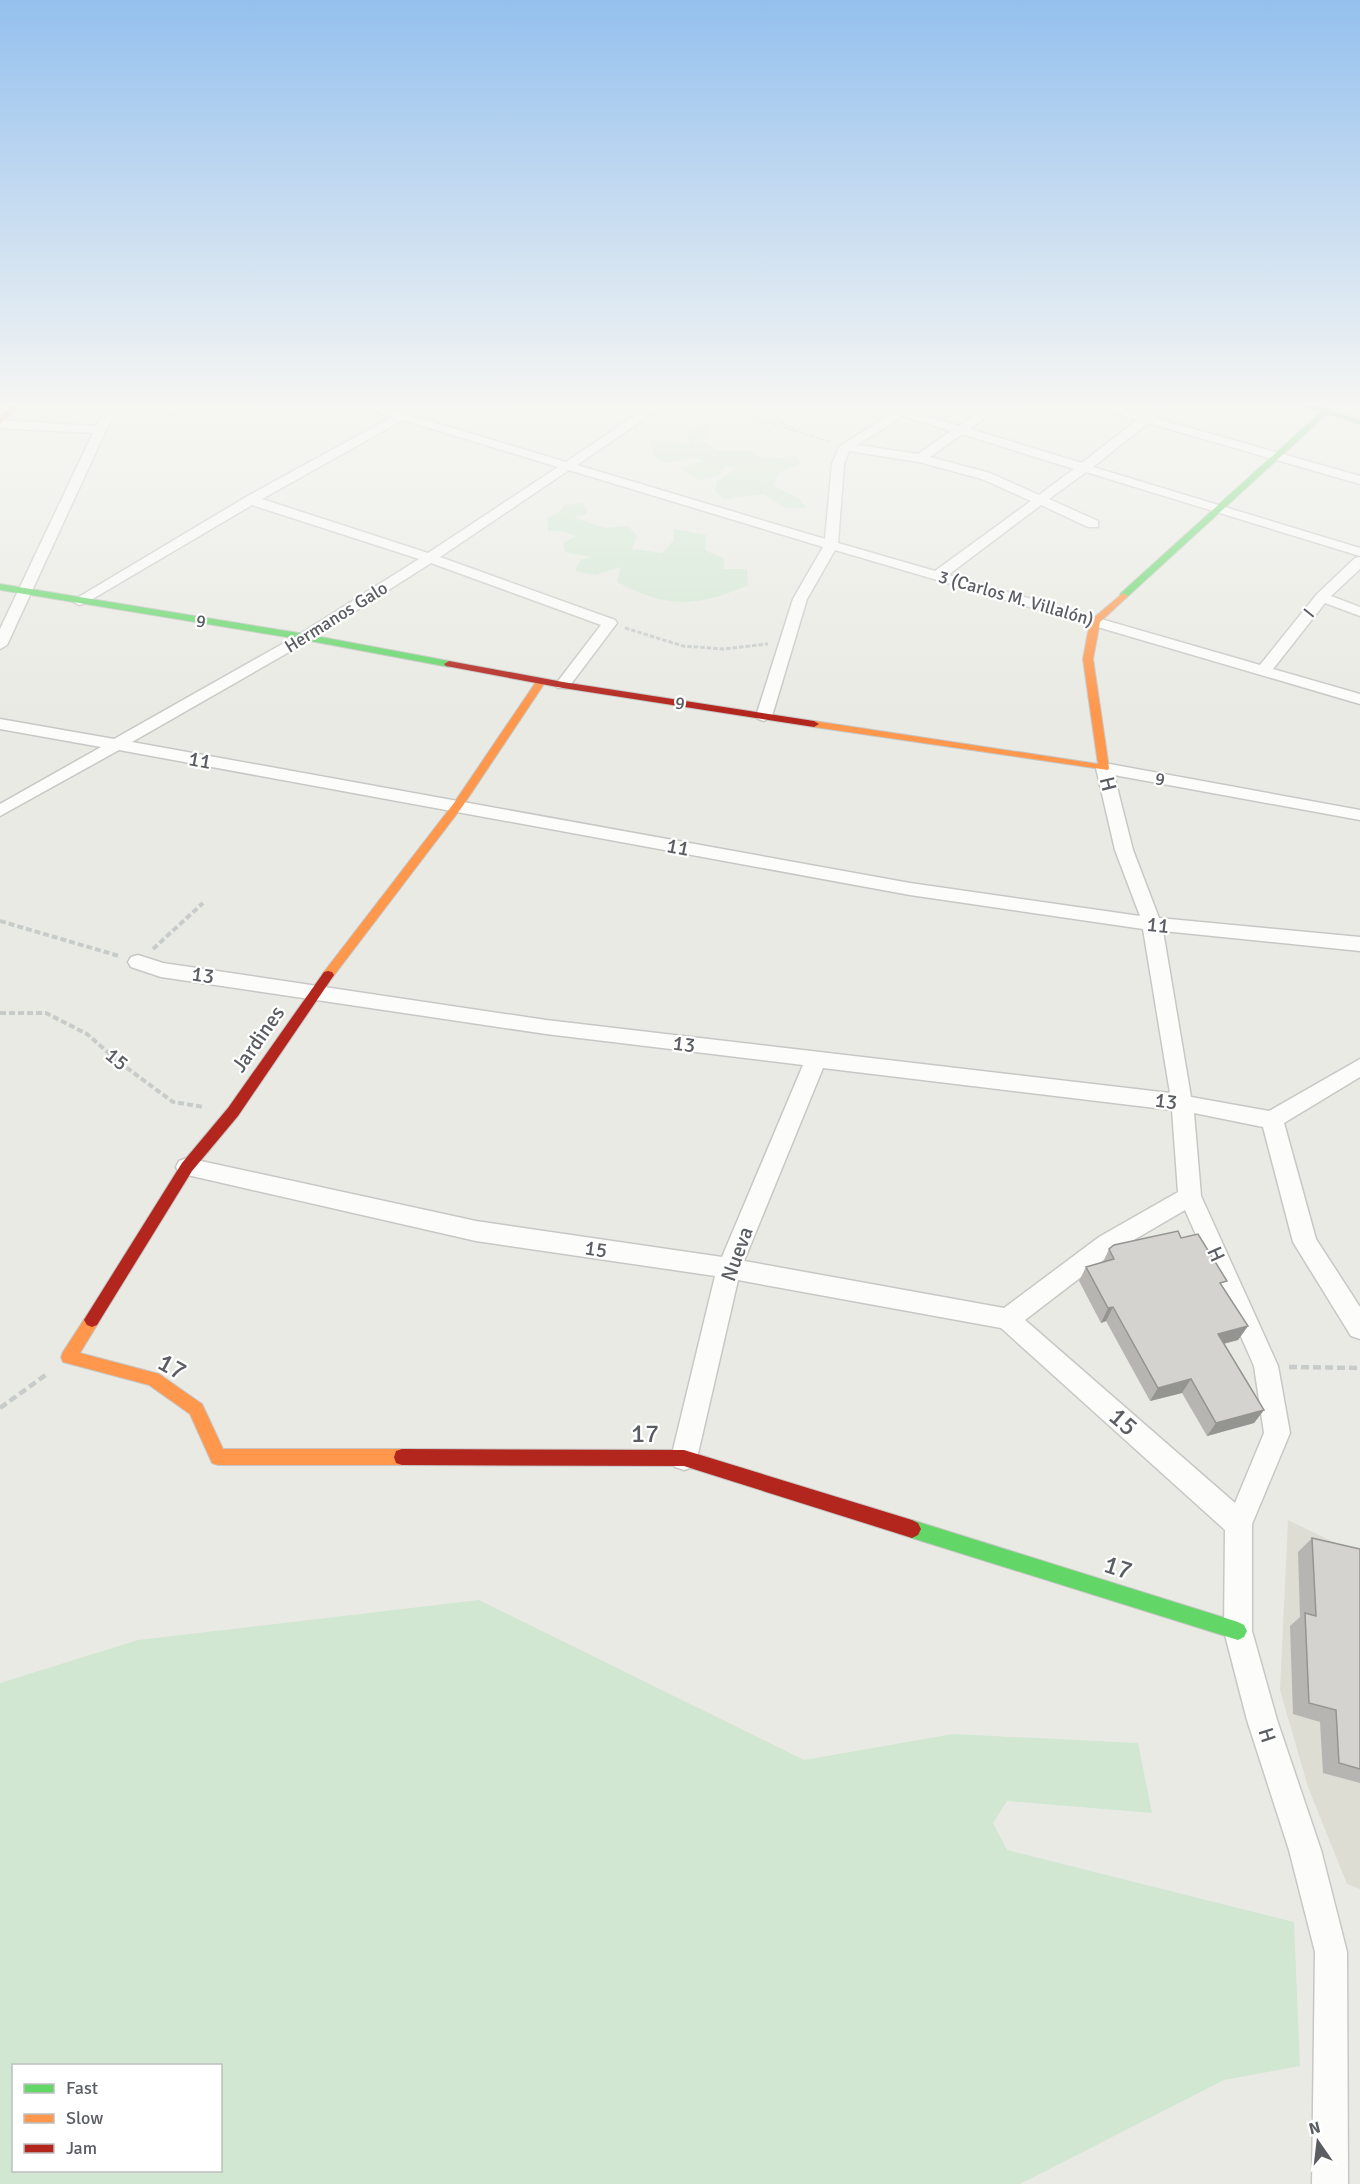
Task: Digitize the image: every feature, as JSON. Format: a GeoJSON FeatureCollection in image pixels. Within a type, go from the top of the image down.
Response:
{"type":"FeatureCollection","features":[{"type":"Feature","properties":{"kind":"street"},"geometry":{"type":"LineString","coordinates":[[0,645],[65,506]]}},
{"type":"Feature","properties":{"kind":"street"},"geometry":{"type":"LineString","coordinates":[[79,601],[241,506]]}},
{"type":"Feature","properties":{"kind":"street"},"geometry":{"type":"LineString","coordinates":[[269,506],[430,558],[610,623],[563,685]]}},
{"type":"Feature","properties":{"kind":"street","name":"Hermanos Galo"},"geometry":{"type":"LineString","coordinates":[[0,811],[305,637],[510,506]]}},
{"type":"Feature","properties":{"kind":"street","name":"3 (Carlos M. Villalón)"},"geometry":{"type":"LineString","coordinates":[[702,506],[1360,699]]}},
{"type":"Feature","properties":{"kind":"street"},"geometry":{"type":"LineString","coordinates":[[765,716],[800,599],[831,545],[834,506]]}},
{"type":"Feature","properties":{"kind":"street"},"geometry":{"type":"LineString","coordinates":[[939,575],[1032,506]]}},
{"type":"Feature","properties":{"kind":"street"},"geometry":{"type":"LineString","coordinates":[[1053,506],[1093,524]]}},
{"type":"Feature","properties":{"kind":"street"},"geometry":{"type":"LineString","coordinates":[[1209,506],[1360,552]]}},
{"type":"Feature","properties":{"kind":"street"},"geometry":{"type":"LineString","coordinates":[[1095,621],[1222,506]]}},
{"type":"Feature","properties":{"kind":"street","name":"I"},"geometry":{"type":"LineString","coordinates":[[1264,670],[1322,597],[1360,561]]}},
{"type":"Feature","properties":{"kind":"street","name":"9"},"geometry":{"type":"LineString","coordinates":[[0,587],[305,637],[563,685],[1104,768],[1360,815]]}},
{"type":"Feature","properties":{"kind":"street"},"geometry":{"type":"LineString","coordinates":[[1322,597],[1360,612]]}},
{"type":"Feature","properties":{"kind":"street","name":"H"},"geometry":{"type":"LineString","coordinates":[[1095,621],[1088,659],[1104,768],[1124,850],[1152,924],[1182,1103],[1190,1196],[1266,1366],[1277,1433],[1239,1524],[1238,1631],[1262,1720],[1305,1850],[1331,1952],[1330,2184]]}},
{"type":"Feature","properties":{"kind":"street","name":"Jardines"},"geometry":{"type":"LineString","coordinates":[[69,1357],[187,1167],[233,1112],[316,991],[458,805],[541,681]]}},
{"type":"Feature","properties":{"kind":"street","name":"11"},"geometry":{"type":"LineString","coordinates":[[0,724],[458,805],[910,889],[1152,924],[1360,944]]}},
{"type":"Feature","properties":{"kind":"street","name":"13"},"geometry":{"type":"LineString","coordinates":[[138,962],[161,970],[316,991],[546,1027],[1182,1103],[1272,1120]]}},
{"type":"Feature","properties":{"kind":"street","name":"Nueva"},"geometry":{"type":"LineString","coordinates":[[684,1458],[729,1268],[816,1059]]}},
{"type":"Feature","properties":{"kind":"street"},"geometry":{"type":"LineString","coordinates":[[1360,1067],[1272,1120],[1305,1242],[1360,1328]]}},
{"type":"Feature","properties":{"kind":"street","name":"15"},"geometry":{"type":"LineString","coordinates":[[187,1167],[476,1231],[729,1268],[1007,1319],[1239,1524]]}},
{"type":"Feature","properties":{"kind":"street"},"geometry":{"type":"LineString","coordinates":[[1007,1319],[1107,1244],[1190,1196]]}},
{"type":"Feature","properties":{"kind":"street","name":"17"},"geometry":{"type":"LineString","coordinates":[[69,1357],[153,1379],[196,1409],[218,1457],[684,1458],[1238,1631]]}},
{"type":"Feature","properties":{"kind":"path"},"geometry":{"type":"LineString","coordinates":[[610,623],[683,646],[724,649],[789,641]]}},
{"type":"Feature","properties":{"kind":"path"},"geometry":{"type":"LineString","coordinates":[[0,921],[138,962],[204,903]]}},
{"type":"Feature","properties":{"kind":"path","name":"15"},"geometry":{"type":"LineString","coordinates":[[0,1013],[46,1013],[87,1034],[119,1062],[173,1102],[233,1112]]}},
{"type":"Feature","properties":{"kind":"path"},"geometry":{"type":"LineString","coordinates":[[0,1407],[69,1357]]}},
{"type":"Feature","properties":{"kind":"path"},"geometry":{"type":"LineString","coordinates":[[1266,1366],[1360,1368]]}},
{"type":"Feature","properties":{"kind":"shaded area"},"geometry":{"type":"Polygon","coordinates":[[[1288,1520],[1360,1555],[1360,1889],[1347,1884],[1308,1787],[1280,1690],[1288,1520]]]}},
{"type":"Feature","properties":{"kind":"green space"},"geometry":{"type":"Polygon","coordinates":[[[565,506],[584,506],[587,514],[573,517],[605,528],[628,526],[637,536],[632,549],[662,553],[674,540],[674,529],[706,535],[705,550],[724,559],[723,569],[747,569],[748,585],[713,598],[682,602],[651,597],[617,582],[621,567],[595,575],[575,571],[580,560],[591,557],[565,552],[563,543],[576,536],[561,531],[548,531],[548,518],[565,506]]]}},
{"type":"Feature","properties":{"kind":"green space"},"geometry":{"type":"Polygon","coordinates":[[[782,506],[805,506],[806,508],[785,508],[782,506]]]}},
{"type":"Feature","properties":{"kind":"green space"},"geometry":{"type":"Polygon","coordinates":[[[479,1600],[804,1760],[953,1734],[1138,1743],[1152,1813],[1007,1801],[993,1823],[1007,1850],[1294,1922],[1300,2066],[1224,2080],[1020,2184],[0,2184],[0,1683],[138,1640],[479,1600]]]}},
{"type":"Feature","properties":{"kind":"building"},"geometry":{"type":"Polygon","coordinates":[[[1178,1231],[1181,1238],[1198,1234],[1227,1281],[1220,1283],[1248,1326],[1218,1334],[1264,1410],[1216,1423],[1191,1379],[1158,1388],[1113,1307],[1108,1308],[1086,1267],[1114,1259],[1109,1249],[1114,1245],[1178,1231]]]}},
{"type":"Feature","properties":{"kind":"building"},"geometry":{"type":"Polygon","coordinates":[[[1312,1538],[1360,1549],[1360,1769],[1339,1763],[1336,1710],[1309,1703],[1305,1613],[1316,1616],[1312,1538]]]}},
{"type":"Feature","properties":{"kind":"traffic: fast"},"geometry":{"type":"LineString","coordinates":[[1123,596],[1222,506]]}},
{"type":"Feature","properties":{"kind":"traffic: fast"},"geometry":{"type":"LineString","coordinates":[[0,587],[305,637],[449,664]]}},
{"type":"Feature","properties":{"kind":"traffic: fast"},"geometry":{"type":"LineString","coordinates":[[912,1529],[1238,1631]]}},
{"type":"Feature","properties":{"kind":"traffic: slow"},"geometry":{"type":"LineString","coordinates":[[814,724],[1104,768],[1088,659],[1095,621],[1123,596]]}},
{"type":"Feature","properties":{"kind":"traffic: slow"},"geometry":{"type":"LineString","coordinates":[[328,975],[458,805],[541,681]]}},
{"type":"Feature","properties":{"kind":"traffic: slow"},"geometry":{"type":"LineString","coordinates":[[92,1320],[69,1357],[153,1379],[196,1409],[218,1457],[402,1457]]}},
{"type":"Feature","properties":{"kind":"traffic: jam"},"geometry":{"type":"LineString","coordinates":[[449,664],[563,685],[814,724]]}},
{"type":"Feature","properties":{"kind":"traffic: jam"},"geometry":{"type":"LineString","coordinates":[[92,1320],[187,1167],[233,1112],[328,975]]}},
{"type":"Feature","properties":{"kind":"traffic: jam"},"geometry":{"type":"LineString","coordinates":[[402,1457],[684,1458],[912,1529]]}}]}
